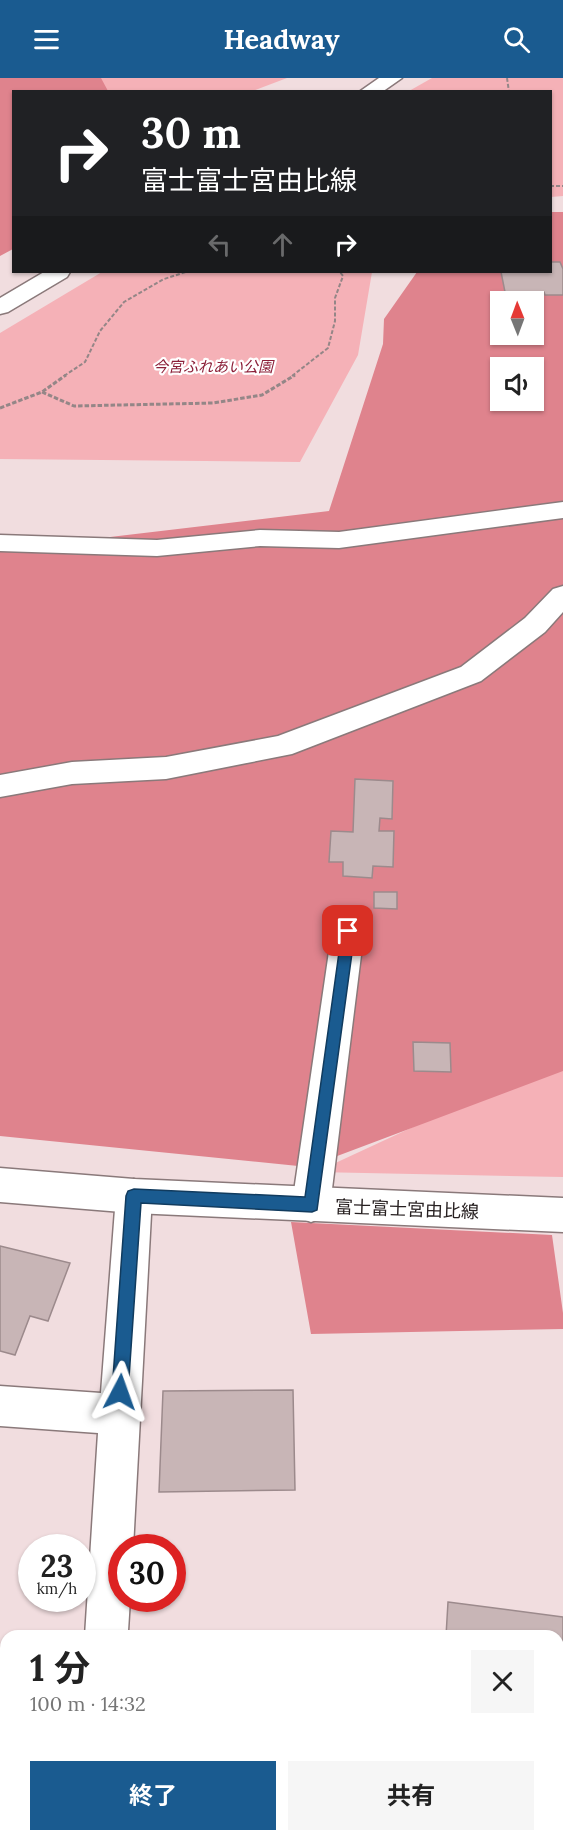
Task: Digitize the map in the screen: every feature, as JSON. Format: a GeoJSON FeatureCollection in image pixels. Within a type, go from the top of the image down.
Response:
{"type":"FeatureCollection","features":[{"type":"Feature","properties":{"kind":"street"},"geometry":{"type":"LineString","coordinates":[[372,90],[393,78]]}},
{"type":"Feature","properties":{"kind":"street"},"geometry":{"type":"LineString","coordinates":[[0,307],[57,273]]}},
{"type":"Feature","properties":{"kind":"street"},"geometry":{"type":"LineString","coordinates":[[0,543],[157,548],[260,538],[339,540],[563,510]]}},
{"type":"Feature","properties":{"kind":"street"},"geometry":{"type":"LineString","coordinates":[[0,786],[72,772],[166,768],[282,746],[471,674],[535,625],[563,595]]}},
{"type":"Feature","properties":{"kind":"street"},"geometry":{"type":"LineString","coordinates":[[312,1205],[348,931]]}},
{"type":"Feature","properties":{"kind":"street","name":"富士富士宮由比線"},"geometry":{"type":"LineString","coordinates":[[0,1185],[134,1196],[563,1215]]}},
{"type":"Feature","properties":{"kind":"street"},"geometry":{"type":"LineString","coordinates":[[106,1630],[118,1414],[134,1196]]}},
{"type":"Feature","properties":{"kind":"street"},"geometry":{"type":"LineString","coordinates":[[0,1406],[118,1414]]}},
{"type":"Feature","properties":{"kind":"path"},"geometry":{"type":"LineString","coordinates":[[0,408],[42,393],[85,362],[100,331],[124,302],[164,279],[183,273]]}},
{"type":"Feature","properties":{"kind":"path"},"geometry":{"type":"LineString","coordinates":[[42,393],[74,406],[213,403],[262,395],[298,374],[328,348],[335,321],[335,298],[344,276],[341,273]]}},
{"type":"Feature","properties":{"kind":"green space"},"geometry":{"type":"Polygon","coordinates":[[[97,78],[287,78],[255,90],[102,90],[97,78]]]}},
{"type":"Feature","properties":{"kind":"green space"},"geometry":{"type":"Polygon","coordinates":[[[432,78],[563,78],[563,196],[552,197],[552,90],[411,90],[432,78]]]}},
{"type":"Feature","properties":{"kind":"green space","name":"今宮ふれあい公園"},"geometry":{"type":"Polygon","coordinates":[[[100,273],[372,273],[358,355],[300,462],[0,459],[0,333],[100,273]]]}},
{"type":"Feature","properties":{"kind":"green space"},"geometry":{"type":"Polygon","coordinates":[[[551,1063],[563,1063],[563,1177],[316,1172],[551,1063]]]}},
{"type":"Feature","properties":{"kind":"shaded area"},"geometry":{"type":"Polygon","coordinates":[[[0,78],[101,78],[107,90],[12,90],[12,250],[0,256],[0,78]]]}},
{"type":"Feature","properties":{"kind":"shaded area"},"geometry":{"type":"Polygon","coordinates":[[[552,212],[563,212],[563,1071],[308,1167],[0,1136],[0,550],[329,511],[383,344],[384,319],[416,273],[552,273],[552,212]]]}},
{"type":"Feature","properties":{"kind":"shaded area"},"geometry":{"type":"Polygon","coordinates":[[[291,1222],[552,1235],[563,1313],[563,1329],[311,1334],[291,1222]]]}},
{"type":"Feature","properties":{"kind":"building"},"geometry":{"type":"Polygon","coordinates":[[[552,262],[560,262],[563,269],[563,295],[545,295],[544,291],[505,291],[501,273],[552,273],[552,262]]]}},
{"type":"Feature","properties":{"kind":"building"},"geometry":{"type":"Polygon","coordinates":[[[355,779],[393,781],[392,819],[380,818],[379,831],[394,831],[393,867],[373,866],[372,878],[343,876],[343,862],[329,862],[331,831],[353,832],[355,779]]]}},
{"type":"Feature","properties":{"kind":"building"},"geometry":{"type":"Polygon","coordinates":[[[374,892],[397,892],[397,909],[374,908],[374,892]]]}},
{"type":"Feature","properties":{"kind":"building"},"geometry":{"type":"Polygon","coordinates":[[[413,1042],[450,1043],[451,1072],[414,1071],[413,1042]]]}},
{"type":"Feature","properties":{"kind":"building"},"geometry":{"type":"Polygon","coordinates":[[[0,1246],[70,1263],[48,1321],[30,1316],[15,1355],[0,1351],[0,1246]]]}},
{"type":"Feature","properties":{"kind":"building"},"geometry":{"type":"Polygon","coordinates":[[[293,1390],[295,1490],[159,1492],[163,1391],[293,1390]]]}},
{"type":"Feature","properties":{"kind":"building"},"geometry":{"type":"Polygon","coordinates":[[[448,1602],[563,1617],[563,1630],[446,1630],[448,1602]]]}},
{"type":"Feature","properties":{"kind":"route"},"geometry":{"type":"LineString","coordinates":[[120,1392],[134,1196],[312,1205],[348,931]]}}]}
